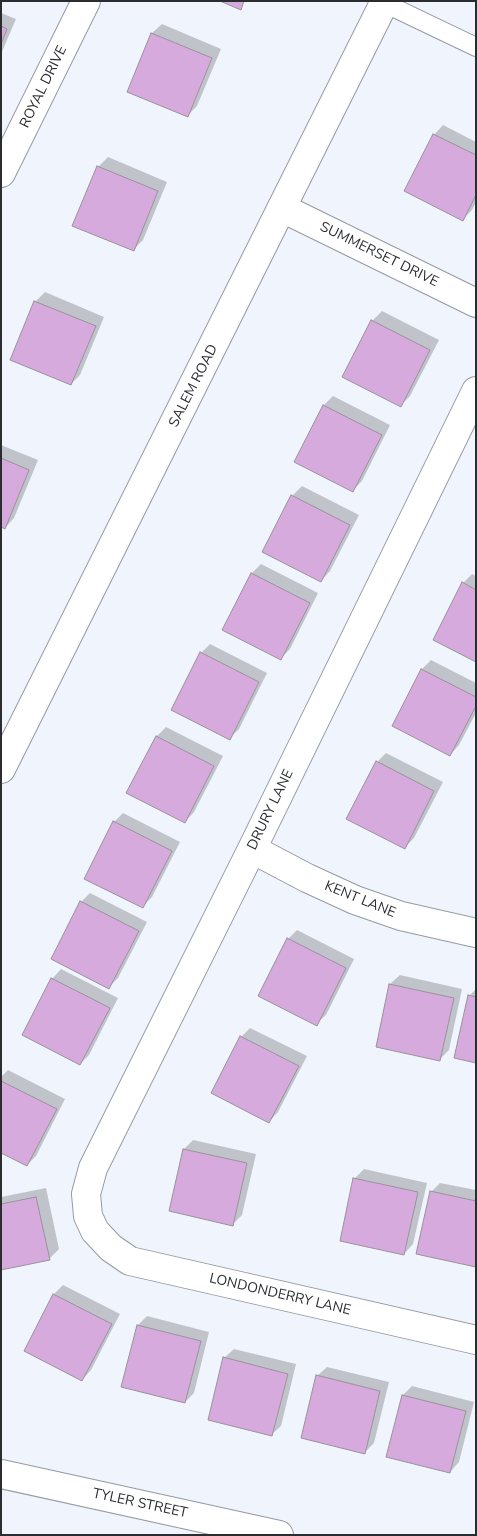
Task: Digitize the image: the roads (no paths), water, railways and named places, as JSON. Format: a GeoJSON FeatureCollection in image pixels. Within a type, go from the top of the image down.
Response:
{"type":"FeatureCollection","features":[{"type":"Feature","properties":{"kind":"street","name":"ROYAL DRIVE"},"geometry":{"type":"LineString","coordinates":[[1,173],[86,1]]}},
{"type":"Feature","properties":{"kind":"street","name":"SALEM ROAD"},"geometry":{"type":"LineString","coordinates":[[1,770],[385,2]]}},
{"type":"Feature","properties":{"kind":"street","name":"SUMMERSET DRIVE"},"geometry":{"type":"LineString","coordinates":[[282,208],[476,303]]}},
{"type":"Feature","properties":{"kind":"street","name":"DRURY LANE"},"geometry":{"type":"LineString","coordinates":[[95,1232],[88,1216],[86,1194],[93,1168],[252,849],[476,391]]}},
{"type":"Feature","properties":{"kind":"street","name":"KENT LANE"},"geometry":{"type":"LineString","coordinates":[[252,849],[355,900],[401,916],[476,933]]}},
{"type":"Feature","properties":{"kind":"street","name":"LONDONDERRY LANE"},"geometry":{"type":"LineString","coordinates":[[95,1232],[111,1248],[130,1261],[476,1340]]}},
{"type":"Feature","properties":{"kind":"street","name":"TYLER STREET"},"geometry":{"type":"LineString","coordinates":[[1,1474],[279,1535]]}},
{"type":"Feature","properties":{"kind":"lane"},"geometry":{"type":"LineString","coordinates":[[385,2],[476,47]]}}]}
